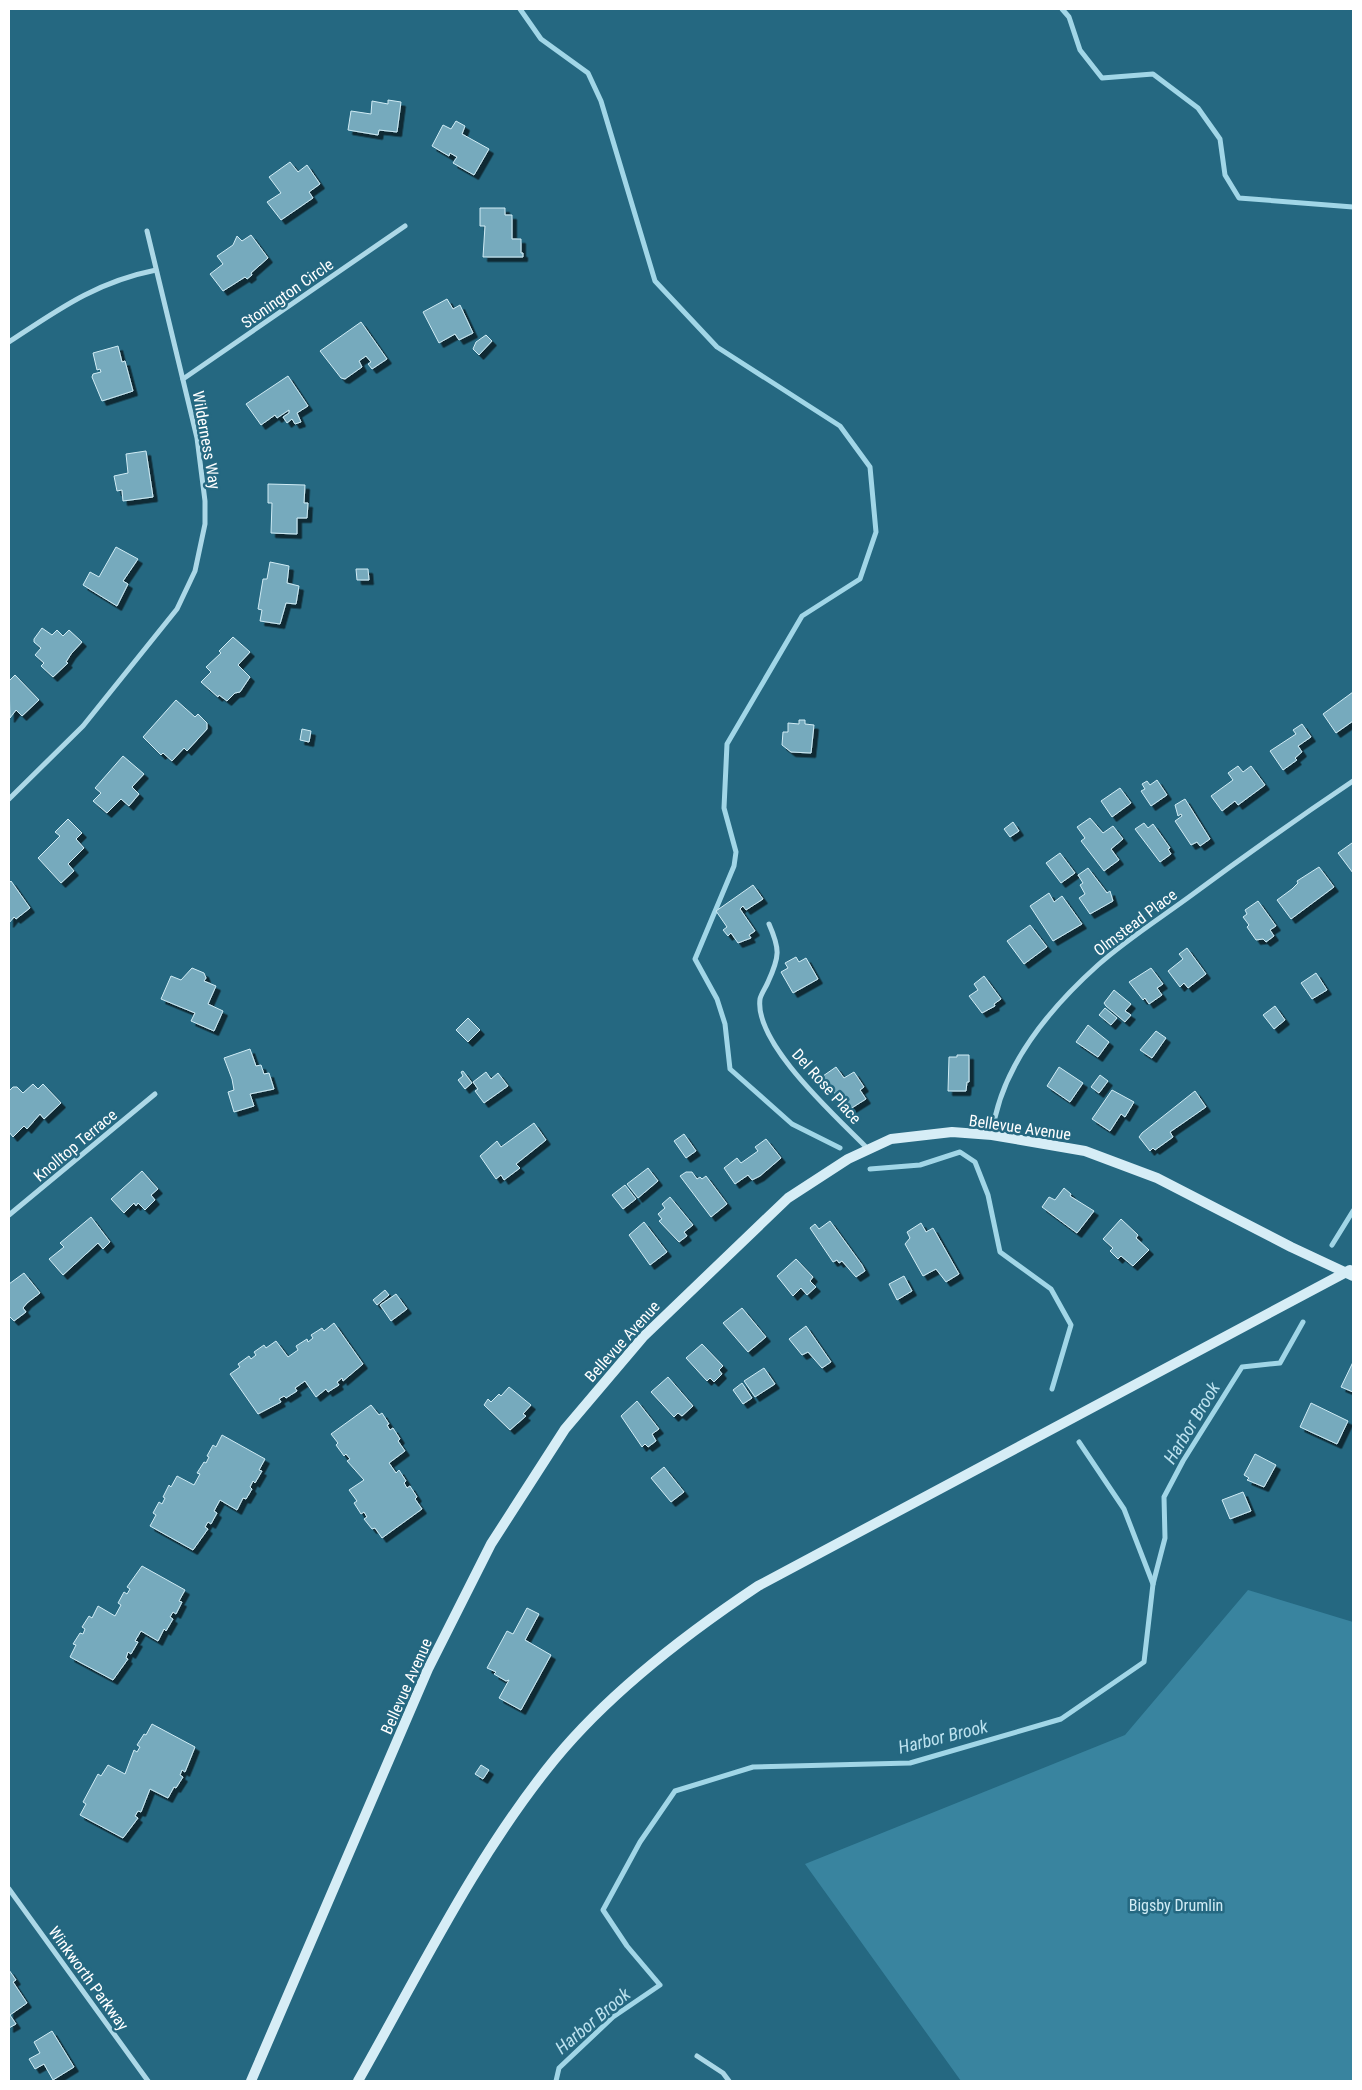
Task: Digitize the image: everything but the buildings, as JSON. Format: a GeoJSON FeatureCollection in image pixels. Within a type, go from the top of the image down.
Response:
{"type":"FeatureCollection","features":[{"type":"Feature","properties":{"kind":"street","name":"Stonington Circle"},"geometry":{"type":"LineString","coordinates":[[183,380],[405,226]]}},
{"type":"Feature","properties":{"kind":"street","name":"Wilderness Way"},"geometry":{"type":"LineString","coordinates":[[9,799],[83,726],[177,609],[195,572],[204,524],[205,501],[197,438],[147,231]]}},
{"type":"Feature","properties":{"kind":"street"},"geometry":{"type":"LineString","coordinates":[[9,342],[63,306],[107,283],[125,276],[156,270]]}},
{"type":"Feature","properties":{"kind":"street","name":"Olmstead Place"},"geometry":{"type":"LineString","coordinates":[[992,1135],[994,1116],[1002,1092],[1026,1045],[1099,964],[1214,879],[1353,781]]}},
{"type":"Feature","properties":{"kind":"street","name":"Del Rose Place"},"geometry":{"type":"LineString","coordinates":[[769,924],[778,944],[777,956],[760,999],[761,1015],[768,1034],[801,1081],[868,1148]]}},
{"type":"Feature","properties":{"kind":"street","name":"Knolltop Terrace"},"geometry":{"type":"LineString","coordinates":[[9,1215],[155,1094]]}},
{"type":"Feature","properties":{"kind":"street","name":"Bellevue Avenue"},"geometry":{"type":"LineString","coordinates":[[251,2081],[428,1669],[491,1544],[565,1428],[643,1337],[760,1222],[788,1198],[868,1148],[891,1140],[952,1132],[992,1135],[1085,1152],[1157,1178],[1291,1247],[1351,1272]]}},
{"type":"Feature","properties":{"kind":"street"},"geometry":{"type":"LineString","coordinates":[[358,2081],[482,1859],[515,1811],[556,1758],[641,1672],[712,1616],[758,1586],[1351,1272]]}},
{"type":"Feature","properties":{"kind":"street","name":"Winkworth Parkway"},"geometry":{"type":"LineString","coordinates":[[9,1889],[148,2081]]}},
{"type":"Feature","properties":{"kind":"street"},"geometry":{"type":"LineString","coordinates":[[697,2056],[723,2072],[729,2081]]}},
{"type":"Feature","properties":{"kind":"green space","name":"Bigsby Drumlin"},"geometry":{"type":"Polygon","coordinates":[[[1248,1590],[1353,1622],[1353,2081],[961,2081],[805,1864],[1125,1735],[1248,1590]]]}},
{"type":"Feature","properties":{"kind":"waterway"},"geometry":{"type":"LineString","coordinates":[[520,9],[541,39],[588,73],[601,101],[655,281],[717,347],[840,426],[870,467],[876,532],[860,579],[802,616],[727,744],[724,808],[736,852],[734,866],[695,959],[717,999],[725,1024],[730,1069],[792,1124],[840,1148]]}},
{"type":"Feature","properties":{"kind":"waterway","name":"Harbor Brook"},"geometry":{"type":"LineString","coordinates":[[1062,9],[1069,17],[1080,50],[1102,78],[1153,74],[1198,108],[1220,139],[1225,175],[1239,198],[1353,207]]}},
{"type":"Feature","properties":{"kind":"waterway"},"geometry":{"type":"LineString","coordinates":[[870,1169],[920,1165],[960,1152],[975,1162],[988,1195],[1000,1252],[1051,1289],[1071,1325],[1052,1389]]}},
{"type":"Feature","properties":{"kind":"waterway","name":"Harbor Brook"},"geometry":{"type":"LineString","coordinates":[[1332,1245],[1353,1211]]}},
{"type":"Feature","properties":{"kind":"waterway","name":"Harbor Brook"},"geometry":{"type":"LineString","coordinates":[[556,2081],[559,2068],[613,2017],[660,1985],[627,1946],[603,1910],[640,1842],[675,1791],[753,1767],[910,1763],[1061,1719],[1144,1662],[1153,1584],[1165,1538],[1164,1497],[1183,1461],[1242,1367],[1280,1363],[1303,1322]]}},
{"type":"Feature","properties":{"kind":"waterway"},"geometry":{"type":"LineString","coordinates":[[1079,1442],[1124,1509],[1153,1584]]}}]}
